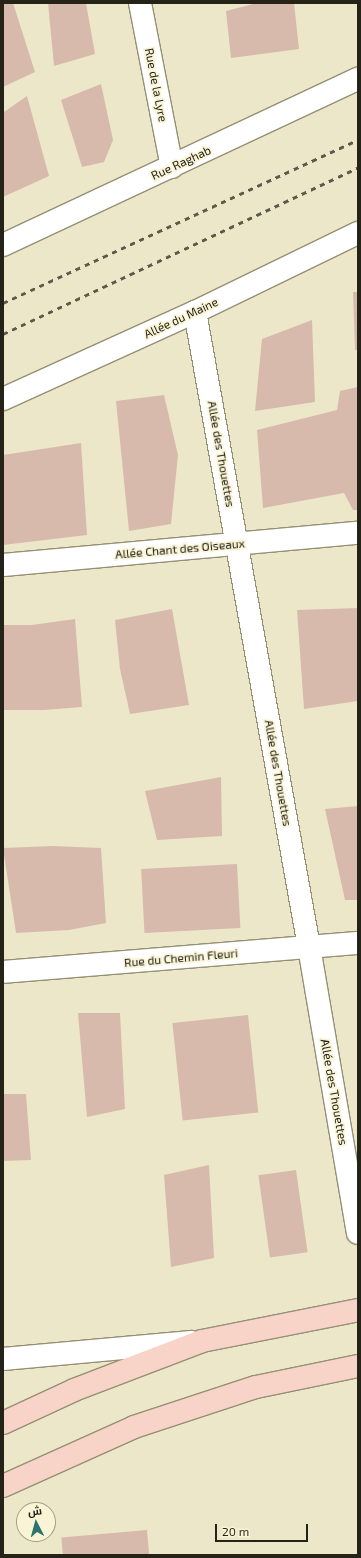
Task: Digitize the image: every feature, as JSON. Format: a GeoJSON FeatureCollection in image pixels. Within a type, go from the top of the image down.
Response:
{"type":"FeatureCollection","features":[{"type":"Feature","properties":{"kind":"main road"},"geometry":{"type":"LineString","coordinates":[[3,1423],[74,1390],[202,1341],[358,1310]]}},
{"type":"Feature","properties":{"kind":"main road"},"geometry":{"type":"LineString","coordinates":[[3,1486],[134,1427],[256,1388],[358,1366]]}},
{"type":"Feature","properties":{"kind":"street","name":"Rue de la Lyre"},"geometry":{"type":"LineString","coordinates":[[140,3],[172,167]]}},
{"type":"Feature","properties":{"kind":"street","name":"Rue Raghab"},"geometry":{"type":"LineString","coordinates":[[3,246],[358,79]]}},
{"type":"Feature","properties":{"kind":"street","name":"Allée du Maine"},"geometry":{"type":"LineString","coordinates":[[3,399],[195,312],[358,233]]}},
{"type":"Feature","properties":{"kind":"street","name":"Allée des Thouettes"},"geometry":{"type":"LineString","coordinates":[[195,312],[309,947],[358,1234]]}},
{"type":"Feature","properties":{"kind":"street","name":"Allée Chant des Oiseaux"},"geometry":{"type":"LineString","coordinates":[[3,565],[358,533]]}},
{"type":"Feature","properties":{"kind":"street","name":"Rue du Chemin Fleuri"},"geometry":{"type":"LineString","coordinates":[[3,972],[358,943]]}},
{"type":"Feature","properties":{"kind":"street"},"geometry":{"type":"LineString","coordinates":[[3,1359],[202,1341]]}},
{"type":"Feature","properties":{"kind":"building"},"geometry":{"type":"Polygon","coordinates":[[[3,3],[13,3],[35,72],[3,87],[3,3]]]}},
{"type":"Feature","properties":{"kind":"building"},"geometry":{"type":"Polygon","coordinates":[[[48,3],[86,3],[95,54],[54,66],[48,3]]]}},
{"type":"Feature","properties":{"kind":"building"},"geometry":{"type":"Polygon","coordinates":[[[257,3],[294,3],[299,49],[231,58],[226,11],[257,3]]]}},
{"type":"Feature","properties":{"kind":"building"},"geometry":{"type":"Polygon","coordinates":[[[101,84],[113,140],[104,162],[82,167],[61,100],[101,84]]]}},
{"type":"Feature","properties":{"kind":"building"},"geometry":{"type":"Polygon","coordinates":[[[27,96],[49,176],[3,197],[4,112],[27,96]]]}},
{"type":"Feature","properties":{"kind":"building"},"geometry":{"type":"Polygon","coordinates":[[[353,292],[358,292],[358,350],[355,350],[353,292]]]}},
{"type":"Feature","properties":{"kind":"building"},"geometry":{"type":"Polygon","coordinates":[[[312,320],[315,402],[255,411],[262,339],[312,320]]]}},
{"type":"Feature","properties":{"kind":"building"},"geometry":{"type":"Polygon","coordinates":[[[358,387],[358,510],[353,510],[344,493],[263,508],[257,430],[337,410],[340,391],[358,387]]]}},
{"type":"Feature","properties":{"kind":"building"},"geometry":{"type":"Polygon","coordinates":[[[164,395],[178,455],[171,524],[129,531],[116,401],[164,395]]]}},
{"type":"Feature","properties":{"kind":"building"},"geometry":{"type":"Polygon","coordinates":[[[81,443],[87,535],[3,545],[3,455],[81,443]]]}},
{"type":"Feature","properties":{"kind":"building"},"geometry":{"type":"Polygon","coordinates":[[[358,608],[358,701],[304,709],[297,610],[358,608]]]}},
{"type":"Feature","properties":{"kind":"building"},"geometry":{"type":"Polygon","coordinates":[[[172,609],[189,705],[130,714],[120,669],[115,620],[172,609]]]}},
{"type":"Feature","properties":{"kind":"building"},"geometry":{"type":"Polygon","coordinates":[[[75,619],[82,707],[44,710],[3,710],[3,625],[32,625],[75,619]]]}},
{"type":"Feature","properties":{"kind":"building"},"geometry":{"type":"Polygon","coordinates":[[[221,777],[222,836],[157,840],[145,791],[221,777]]]}},
{"type":"Feature","properties":{"kind":"building"},"geometry":{"type":"Polygon","coordinates":[[[358,806],[358,900],[345,900],[325,809],[358,806]]]}},
{"type":"Feature","properties":{"kind":"building"},"geometry":{"type":"Polygon","coordinates":[[[53,846],[101,848],[106,923],[69,930],[16,933],[3,848],[53,846]]]}},
{"type":"Feature","properties":{"kind":"building"},"geometry":{"type":"Polygon","coordinates":[[[237,864],[240,928],[144,933],[141,869],[237,864]]]}},
{"type":"Feature","properties":{"kind":"building"},"geometry":{"type":"Polygon","coordinates":[[[78,1013],[120,1013],[125,1109],[87,1117],[78,1013]]]}},
{"type":"Feature","properties":{"kind":"building"},"geometry":{"type":"Polygon","coordinates":[[[248,1015],[258,1112],[183,1120],[172,1023],[248,1015]]]}},
{"type":"Feature","properties":{"kind":"building"},"geometry":{"type":"Polygon","coordinates":[[[3,1094],[26,1094],[31,1160],[3,1161],[3,1094]]]}},
{"type":"Feature","properties":{"kind":"building"},"geometry":{"type":"Polygon","coordinates":[[[209,1165],[214,1258],[171,1267],[164,1175],[209,1165]]]}},
{"type":"Feature","properties":{"kind":"building"},"geometry":{"type":"Polygon","coordinates":[[[296,1170],[308,1252],[270,1257],[258,1175],[296,1170]]]}},
{"type":"Feature","properties":{"kind":"building"},"geometry":{"type":"Polygon","coordinates":[[[147,1530],[149,1555],[63,1555],[61,1537],[147,1530]]]}},
{"type":"Feature","properties":{"kind":"railway"},"geometry":{"type":"LineString","coordinates":[[3,303],[358,140]]}},
{"type":"Feature","properties":{"kind":"railway"},"geometry":{"type":"LineString","coordinates":[[3,334],[358,168]]}}]}
